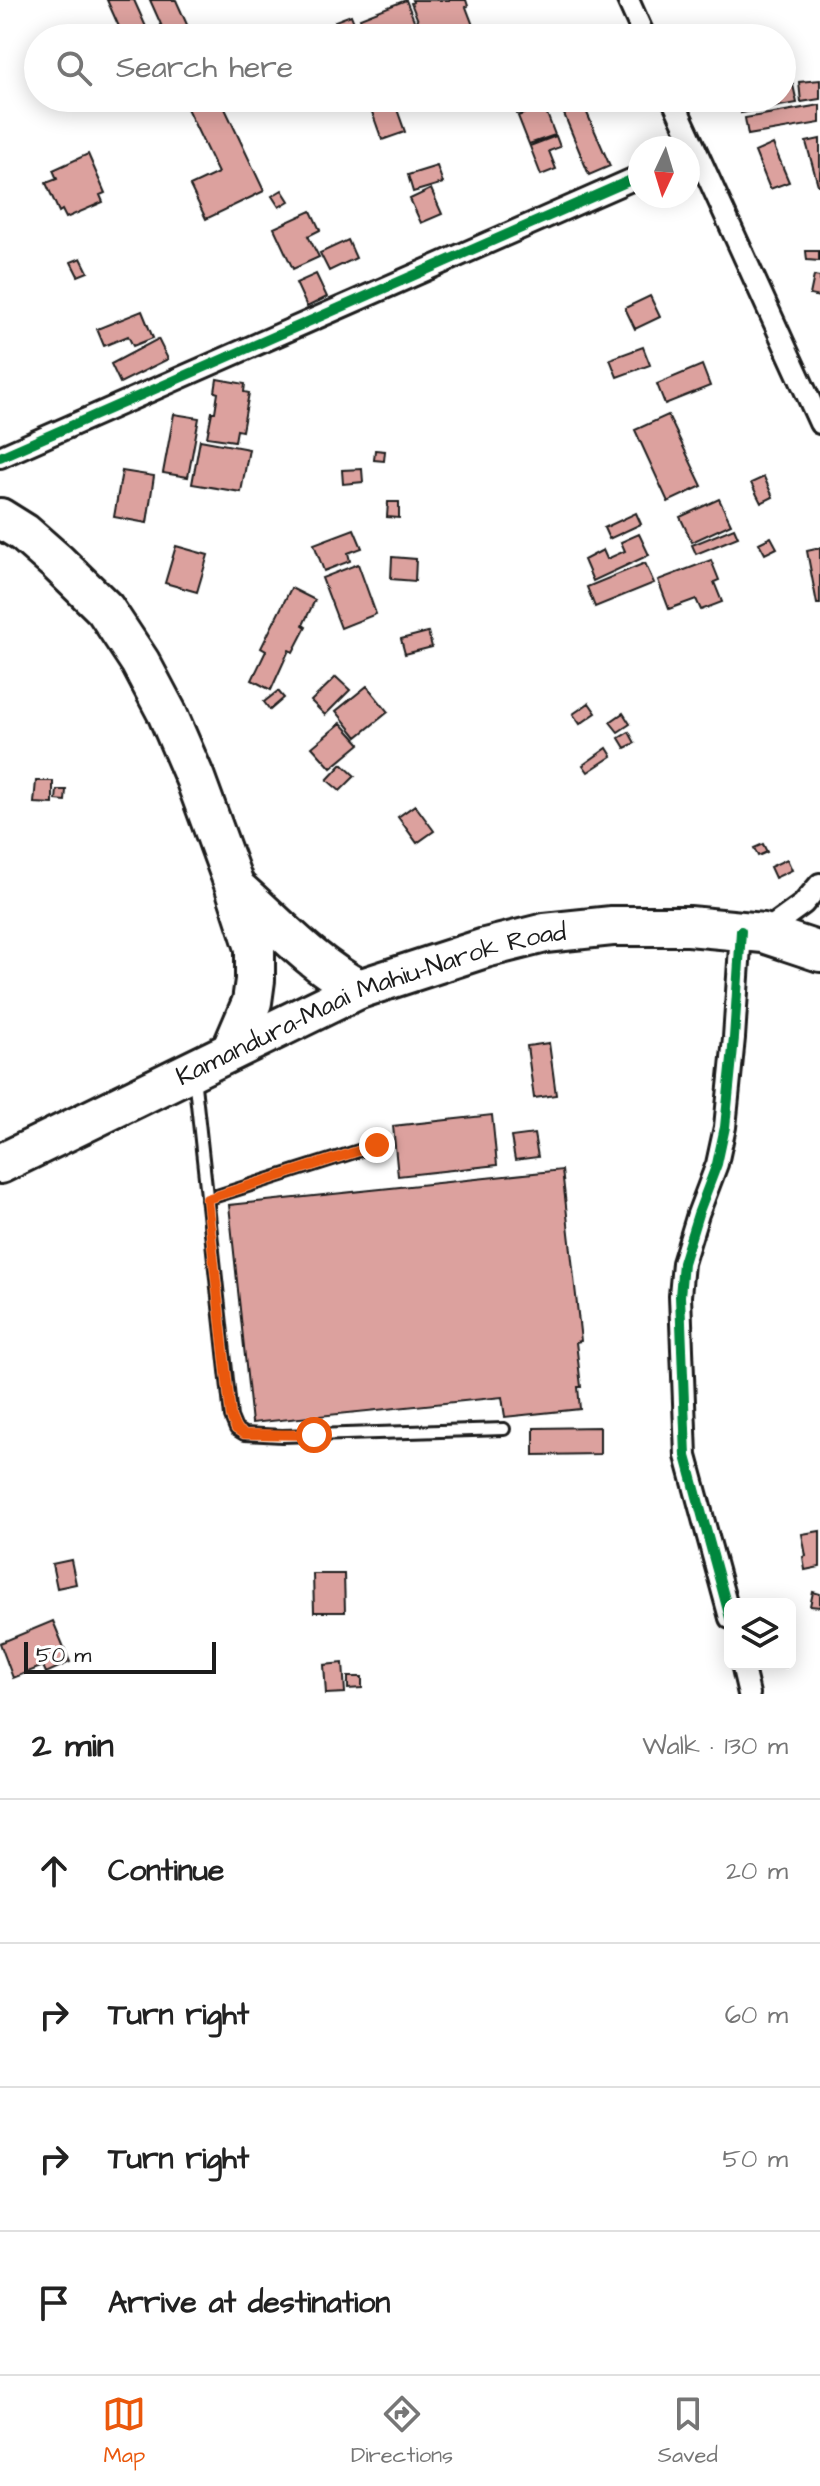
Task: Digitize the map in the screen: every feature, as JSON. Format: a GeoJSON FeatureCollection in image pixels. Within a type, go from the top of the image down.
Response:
{"type":"FeatureCollection","features":[{"type":"Feature","properties":{"kind":"highway"},"geometry":{"type":"LineString","coordinates":[[0,518],[46,552],[105,609],[140,662],[167,713],[195,778],[255,948],[252,1002],[231,1051]]}},
{"type":"Feature","properties":{"kind":"highway"},"geometry":{"type":"LineString","coordinates":[[235,887],[298,946],[336,976],[359,989]]}},
{"type":"Feature","properties":{"kind":"highway","name":"Kamandura-Maai Mahiu-Narok Road"},"geometry":{"type":"LineString","coordinates":[[0,1164],[359,989],[485,948],[545,933],[612,926],[689,926],[752,932],[820,952]]}},
{"type":"Feature","properties":{"kind":"street"},"geometry":{"type":"LineString","coordinates":[[628,0],[639,24]]}},
{"type":"Feature","properties":{"kind":"street"},"geometry":{"type":"LineString","coordinates":[[677,112],[686,136]]}},
{"type":"Feature","properties":{"kind":"street"},"geometry":{"type":"LineString","coordinates":[[700,170],[820,423]]}},
{"type":"Feature","properties":{"kind":"street"},"geometry":{"type":"LineString","coordinates":[[0,457],[628,181]]}},
{"type":"Feature","properties":{"kind":"street"},"geometry":{"type":"LineString","coordinates":[[725,1598],[686,1456],[680,1296],[683,1263],[717,1164],[725,1127],[734,1038],[752,932],[803,904],[820,884]]}},
{"type":"Feature","properties":{"kind":"street"},"geometry":{"type":"LineString","coordinates":[[743,1670],[749,1694]]}},
{"type":"Feature","properties":{"kind":"lane"},"geometry":{"type":"LineString","coordinates":[[193,1070],[231,1417],[236,1429],[244,1434],[282,1436],[504,1429]]}},
{"type":"Feature","properties":{"kind":"lane"},"geometry":{"type":"LineString","coordinates":[[207,1199],[377,1145]]}},
{"type":"Feature","properties":{"kind":"building"},"geometry":{"type":"Polygon","coordinates":[[[107,0],[134,0],[145,24],[118,24],[107,0]]]}},
{"type":"Feature","properties":{"kind":"building"},"geometry":{"type":"Polygon","coordinates":[[[150,0],[176,0],[187,24],[161,24],[150,0]]]}},
{"type":"Feature","properties":{"kind":"building"},"geometry":{"type":"Polygon","coordinates":[[[406,0],[415,24],[362,24],[360,18],[406,0]]]}},
{"type":"Feature","properties":{"kind":"building"},"geometry":{"type":"Polygon","coordinates":[[[466,0],[472,24],[419,24],[413,2],[466,0]]]}},
{"type":"Feature","properties":{"kind":"building"},"geometry":{"type":"Polygon","coordinates":[[[351,15],[355,24],[336,24],[335,21],[351,15]]]}},
{"type":"Feature","properties":{"kind":"building"},"geometry":{"type":"Polygon","coordinates":[[[820,80],[820,99],[801,102],[799,82],[820,80]]]}},
{"type":"Feature","properties":{"kind":"building"},"geometry":{"type":"Polygon","coordinates":[[[820,105],[820,123],[748,135],[745,118],[796,112],[796,109],[820,105]]]}},
{"type":"Feature","properties":{"kind":"building"},"geometry":{"type":"Polygon","coordinates":[[[189,112],[227,112],[264,191],[206,219],[190,186],[218,173],[189,112]]]}},
{"type":"Feature","properties":{"kind":"building"},"geometry":{"type":"Polygon","coordinates":[[[372,112],[398,112],[405,132],[382,140],[372,112]]]}},
{"type":"Feature","properties":{"kind":"building"},"geometry":{"type":"Polygon","coordinates":[[[528,112],[546,112],[555,135],[529,144],[518,116],[528,112]]]}},
{"type":"Feature","properties":{"kind":"building"},"geometry":{"type":"Polygon","coordinates":[[[587,112],[610,166],[589,175],[564,114],[587,112]]]}},
{"type":"Feature","properties":{"kind":"building"},"geometry":{"type":"Polygon","coordinates":[[[556,136],[560,147],[549,151],[556,169],[541,175],[529,144],[556,136]]]}},
{"type":"Feature","properties":{"kind":"building"},"geometry":{"type":"Polygon","coordinates":[[[820,139],[820,185],[818,185],[806,142],[820,139]]]}},
{"type":"Feature","properties":{"kind":"building"},"geometry":{"type":"Polygon","coordinates":[[[773,144],[789,182],[770,189],[755,152],[773,144]]]}},
{"type":"Feature","properties":{"kind":"building"},"geometry":{"type":"Polygon","coordinates":[[[88,154],[105,193],[100,195],[103,202],[66,218],[62,210],[59,212],[46,183],[57,179],[53,170],[88,154]]]}},
{"type":"Feature","properties":{"kind":"building"},"geometry":{"type":"Polygon","coordinates":[[[437,166],[443,183],[413,192],[408,175],[437,166]]]}},
{"type":"Feature","properties":{"kind":"building"},"geometry":{"type":"Polygon","coordinates":[[[431,189],[442,214],[421,223],[410,199],[431,189]]]}},
{"type":"Feature","properties":{"kind":"building"},"geometry":{"type":"Polygon","coordinates":[[[282,190],[289,201],[279,207],[272,196],[282,190]]]}},
{"type":"Feature","properties":{"kind":"building"},"geometry":{"type":"Polygon","coordinates":[[[311,211],[320,230],[308,236],[319,257],[293,269],[274,228],[311,211]]]}},
{"type":"Feature","properties":{"kind":"building"},"geometry":{"type":"Polygon","coordinates":[[[348,240],[356,258],[329,271],[320,253],[348,240]]]}},
{"type":"Feature","properties":{"kind":"building"},"geometry":{"type":"Polygon","coordinates":[[[806,251],[819,251],[819,261],[807,260],[806,251]]]}},
{"type":"Feature","properties":{"kind":"building"},"geometry":{"type":"Polygon","coordinates":[[[81,258],[88,272],[78,276],[71,262],[81,258]]]}},
{"type":"Feature","properties":{"kind":"building"},"geometry":{"type":"Polygon","coordinates":[[[316,274],[327,297],[307,307],[296,283],[316,274]]]}},
{"type":"Feature","properties":{"kind":"building"},"geometry":{"type":"Polygon","coordinates":[[[814,276],[820,277],[820,297],[810,295],[814,276]]]}},
{"type":"Feature","properties":{"kind":"building"},"geometry":{"type":"Polygon","coordinates":[[[650,296],[660,317],[635,329],[625,308],[650,296]]]}},
{"type":"Feature","properties":{"kind":"building"},"geometry":{"type":"Polygon","coordinates":[[[142,311],[153,338],[133,346],[128,336],[104,346],[97,329],[142,311]]]}},
{"type":"Feature","properties":{"kind":"building"},"geometry":{"type":"Polygon","coordinates":[[[158,339],[168,359],[120,383],[111,364],[158,339]]]}},
{"type":"Feature","properties":{"kind":"building"},"geometry":{"type":"Polygon","coordinates":[[[643,347],[650,365],[617,377],[610,359],[643,347]]]}},
{"type":"Feature","properties":{"kind":"building"},"geometry":{"type":"Polygon","coordinates":[[[702,365],[710,386],[665,404],[657,384],[702,365]]]}},
{"type":"Feature","properties":{"kind":"building"},"geometry":{"type":"Polygon","coordinates":[[[217,379],[245,384],[244,392],[249,393],[242,431],[237,430],[235,441],[207,437],[212,412],[215,412],[217,379]]]}},
{"type":"Feature","properties":{"kind":"building"},"geometry":{"type":"Polygon","coordinates":[[[174,414],[199,418],[188,477],[163,473],[174,414]]]}},
{"type":"Feature","properties":{"kind":"building"},"geometry":{"type":"Polygon","coordinates":[[[668,415],[702,486],[668,502],[635,430],[668,415]]]}},
{"type":"Feature","properties":{"kind":"building"},"geometry":{"type":"Polygon","coordinates":[[[200,440],[249,449],[241,492],[192,484],[200,440]]]}},
{"type":"Feature","properties":{"kind":"building"},"geometry":{"type":"Polygon","coordinates":[[[375,450],[385,451],[384,461],[374,460],[375,450]]]}},
{"type":"Feature","properties":{"kind":"building"},"geometry":{"type":"Polygon","coordinates":[[[362,469],[363,482],[343,484],[342,470],[362,469]]]}},
{"type":"Feature","properties":{"kind":"building"},"geometry":{"type":"Polygon","coordinates":[[[122,471],[154,476],[147,523],[114,517],[122,471]]]}},
{"type":"Feature","properties":{"kind":"building"},"geometry":{"type":"Polygon","coordinates":[[[764,477],[773,497],[761,503],[751,483],[764,477]]]}},
{"type":"Feature","properties":{"kind":"building"},"geometry":{"type":"Polygon","coordinates":[[[719,499],[731,524],[692,542],[680,517],[719,499]]]}},
{"type":"Feature","properties":{"kind":"building"},"geometry":{"type":"Polygon","coordinates":[[[388,502],[399,502],[399,518],[387,517],[388,502]]]}},
{"type":"Feature","properties":{"kind":"building"},"geometry":{"type":"Polygon","coordinates":[[[636,513],[641,524],[609,539],[604,528],[636,513]]]}},
{"type":"Feature","properties":{"kind":"building"},"geometry":{"type":"Polygon","coordinates":[[[734,528],[738,537],[696,554],[692,545],[734,528]]]}},
{"type":"Feature","properties":{"kind":"building"},"geometry":{"type":"Polygon","coordinates":[[[354,529],[362,548],[348,553],[350,561],[324,571],[314,544],[354,529]]]}},
{"type":"Feature","properties":{"kind":"building"},"geometry":{"type":"Polygon","coordinates":[[[639,534],[649,555],[593,581],[584,560],[603,550],[607,559],[625,551],[621,542],[639,534]]]}},
{"type":"Feature","properties":{"kind":"building"},"geometry":{"type":"Polygon","coordinates":[[[771,537],[777,548],[765,554],[759,543],[771,537]]]}},
{"type":"Feature","properties":{"kind":"building"},"geometry":{"type":"Polygon","coordinates":[[[176,546],[208,555],[197,592],[165,583],[176,546]]]}},
{"type":"Feature","properties":{"kind":"building"},"geometry":{"type":"Polygon","coordinates":[[[820,548],[820,604],[817,604],[807,551],[820,548]]]}},
{"type":"Feature","properties":{"kind":"building"},"geometry":{"type":"Polygon","coordinates":[[[392,557],[416,559],[415,581],[391,579],[392,557]]]}},
{"type":"Feature","properties":{"kind":"building"},"geometry":{"type":"Polygon","coordinates":[[[711,560],[719,580],[714,582],[722,602],[701,610],[696,599],[669,609],[658,580],[711,560]]]}},
{"type":"Feature","properties":{"kind":"building"},"geometry":{"type":"Polygon","coordinates":[[[645,563],[654,583],[595,607],[587,587],[645,563]]]}},
{"type":"Feature","properties":{"kind":"building"},"geometry":{"type":"Polygon","coordinates":[[[358,564],[376,614],[341,628],[322,578],[358,564]]]}},
{"type":"Feature","properties":{"kind":"building"},"geometry":{"type":"Polygon","coordinates":[[[291,588],[315,600],[303,625],[306,627],[293,652],[289,650],[271,690],[252,680],[266,651],[261,648],[291,588]]]}},
{"type":"Feature","properties":{"kind":"building"},"geometry":{"type":"Polygon","coordinates":[[[428,632],[432,647],[405,654],[401,639],[428,632]]]}},
{"type":"Feature","properties":{"kind":"building"},"geometry":{"type":"Polygon","coordinates":[[[336,677],[350,690],[325,715],[311,701],[336,677]]]}},
{"type":"Feature","properties":{"kind":"building"},"geometry":{"type":"Polygon","coordinates":[[[367,686],[388,712],[357,737],[336,711],[367,686]]]}},
{"type":"Feature","properties":{"kind":"building"},"geometry":{"type":"Polygon","coordinates":[[[278,691],[284,698],[270,710],[264,702],[278,691]]]}},
{"type":"Feature","properties":{"kind":"building"},"geometry":{"type":"Polygon","coordinates":[[[589,703],[596,713],[580,724],[573,714],[589,703]]]}},
{"type":"Feature","properties":{"kind":"building"},"geometry":{"type":"Polygon","coordinates":[[[623,713],[630,724],[618,732],[610,722],[623,713]]]}},
{"type":"Feature","properties":{"kind":"building"},"geometry":{"type":"Polygon","coordinates":[[[341,723],[360,744],[331,768],[312,747],[341,723]]]}},
{"type":"Feature","properties":{"kind":"building"},"geometry":{"type":"Polygon","coordinates":[[[629,732],[635,743],[625,748],[619,738],[629,732]]]}},
{"type":"Feature","properties":{"kind":"building"},"geometry":{"type":"Polygon","coordinates":[[[607,748],[612,756],[588,772],[583,765],[607,748]]]}},
{"type":"Feature","properties":{"kind":"building"},"geometry":{"type":"Polygon","coordinates":[[[342,764],[355,776],[340,791],[327,780],[342,764]]]}},
{"type":"Feature","properties":{"kind":"building"},"geometry":{"type":"Polygon","coordinates":[[[36,781],[53,781],[53,804],[34,803],[36,781]]]}},
{"type":"Feature","properties":{"kind":"building"},"geometry":{"type":"Polygon","coordinates":[[[57,790],[66,790],[65,801],[56,800],[57,790]]]}},
{"type":"Feature","properties":{"kind":"building"},"geometry":{"type":"Polygon","coordinates":[[[415,805],[434,831],[417,843],[398,817],[415,805]]]}},
{"type":"Feature","properties":{"kind":"building"},"geometry":{"type":"Polygon","coordinates":[[[763,844],[767,852],[758,856],[754,848],[763,844]]]}},
{"type":"Feature","properties":{"kind":"building"},"geometry":{"type":"Polygon","coordinates":[[[787,859],[792,870],[775,878],[770,867],[787,859]]]}},
{"type":"Feature","properties":{"kind":"building"},"geometry":{"type":"Polygon","coordinates":[[[549,1043],[556,1095],[534,1098],[527,1046],[549,1043]]]}},
{"type":"Feature","properties":{"kind":"building"},"geometry":{"type":"Polygon","coordinates":[[[492,1115],[497,1165],[398,1176],[393,1126],[492,1115]]]}},
{"type":"Feature","properties":{"kind":"building"},"geometry":{"type":"Polygon","coordinates":[[[534,1134],[538,1157],[515,1160],[511,1137],[534,1134]]]}},
{"type":"Feature","properties":{"kind":"building"},"geometry":{"type":"Polygon","coordinates":[[[562,1170],[581,1341],[576,1342],[580,1409],[505,1417],[502,1397],[252,1423],[229,1205],[562,1170]]]}},
{"type":"Feature","properties":{"kind":"building"},"geometry":{"type":"Polygon","coordinates":[[[600,1427],[600,1454],[534,1455],[534,1428],[600,1427]]]}},
{"type":"Feature","properties":{"kind":"building"},"geometry":{"type":"Polygon","coordinates":[[[820,1531],[820,1567],[805,1570],[802,1534],[820,1531]]]}},
{"type":"Feature","properties":{"kind":"building"},"geometry":{"type":"Polygon","coordinates":[[[71,1560],[76,1584],[57,1588],[52,1564],[71,1560]]]}},
{"type":"Feature","properties":{"kind":"building"},"geometry":{"type":"Polygon","coordinates":[[[313,1574],[344,1574],[345,1612],[314,1612],[313,1574]]]}},
{"type":"Feature","properties":{"kind":"building"},"geometry":{"type":"Polygon","coordinates":[[[813,1592],[820,1594],[820,1607],[810,1606],[813,1592]]]}},
{"type":"Feature","properties":{"kind":"building"},"geometry":{"type":"Polygon","coordinates":[[[53,1621],[70,1662],[46,1673],[43,1666],[13,1678],[0,1643],[53,1621]]]}},
{"type":"Feature","properties":{"kind":"building"},"geometry":{"type":"Polygon","coordinates":[[[343,1663],[345,1693],[326,1694],[324,1665],[343,1663]]]}},
{"type":"Feature","properties":{"kind":"building"},"geometry":{"type":"Polygon","coordinates":[[[348,1677],[362,1677],[362,1688],[348,1689],[348,1677]]]}},
{"type":"Feature","properties":{"kind":"cycle path"},"geometry":{"type":"LineString","coordinates":[[0,457],[628,181]]}},
{"type":"Feature","properties":{"kind":"cycle path"},"geometry":{"type":"LineString","coordinates":[[725,1598],[686,1456],[680,1296],[683,1263],[717,1164],[725,1127],[741,931]]}},
{"type":"Feature","properties":{"kind":"route"},"geometry":{"type":"LineString","coordinates":[[314,1435],[244,1434],[236,1429],[231,1417],[207,1199],[377,1145]]}}]}
